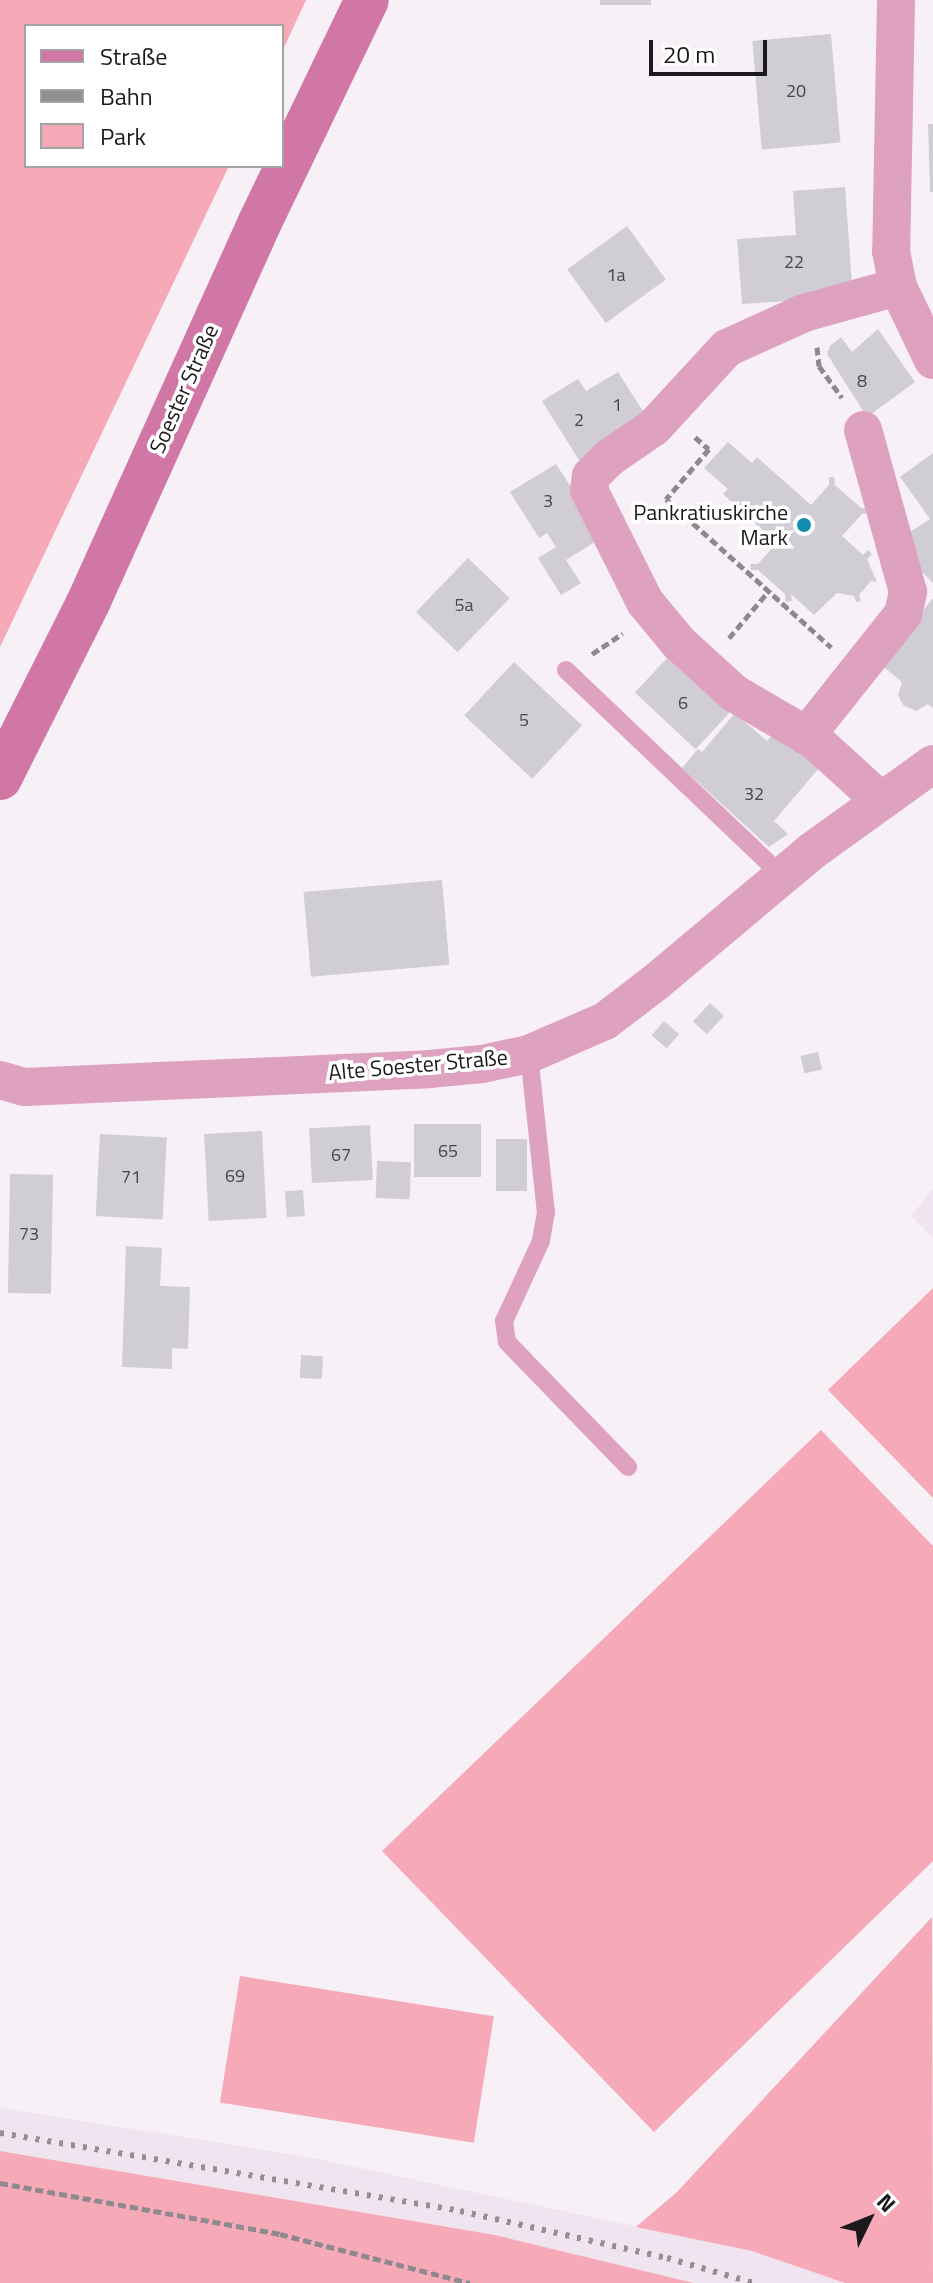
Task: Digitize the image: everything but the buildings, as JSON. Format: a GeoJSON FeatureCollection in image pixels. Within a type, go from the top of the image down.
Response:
{"type":"FeatureCollection","features":[{"type":"Feature","properties":{"kind":"main road","name":"Soester Straße"},"geometry":{"type":"LineString","coordinates":[[0,778],[88,603],[260,222],[367,0]]}},
{"type":"Feature","properties":{"kind":"street"},"geometry":{"type":"LineString","coordinates":[[896,0],[891,251],[898,287],[933,360]]}},
{"type":"Feature","properties":{"kind":"street"},"geometry":{"type":"LineString","coordinates":[[880,800],[806,736],[734,693],[679,643],[652,610],[589,490],[591,476],[609,458],[654,427],[727,348],[812,311],[898,287]]}},
{"type":"Feature","properties":{"kind":"street"},"geometry":{"type":"LineString","coordinates":[[806,736],[903,614],[908,592],[863,430]]}},
{"type":"Feature","properties":{"kind":"street","name":"Alte Soester Straße"},"geometry":{"type":"LineString","coordinates":[[0,1080],[24,1087],[429,1069],[482,1064],[529,1054],[605,1021],[782,876],[880,800],[933,764]]}},
{"type":"Feature","properties":{"kind":"lane"},"geometry":{"type":"LineString","coordinates":[[566,670],[782,876]]}},
{"type":"Feature","properties":{"kind":"lane"},"geometry":{"type":"LineString","coordinates":[[529,1054],[546,1212],[541,1241],[504,1321],[507,1342],[628,1467]]}},
{"type":"Feature","properties":{"kind":"path"},"geometry":{"type":"LineString","coordinates":[[812,311],[819,366],[863,430]]}},
{"type":"Feature","properties":{"kind":"path"},"geometry":{"type":"LineString","coordinates":[[691,433],[709,449],[666,499],[827,645],[862,667]]}},
{"type":"Feature","properties":{"kind":"path"},"geometry":{"type":"LineString","coordinates":[[704,666],[767,593]]}},
{"type":"Feature","properties":{"kind":"path"},"geometry":{"type":"LineString","coordinates":[[566,670],[652,610]]}},
{"type":"Feature","properties":{"kind":"path"},"geometry":{"type":"LineString","coordinates":[[0,2183],[280,2234],[470,2283]]}},
{"type":"Feature","properties":{"kind":"shaded area"},"geometry":{"type":"Polygon","coordinates":[[[933,1189],[933,1238],[911,1216],[933,1189]]]}},
{"type":"Feature","properties":{"kind":"shaded area"},"geometry":{"type":"Polygon","coordinates":[[[0,2108],[303,2156],[752,2251],[845,2283],[694,2283],[495,2235],[0,2151],[0,2108]]]}},
{"type":"Feature","properties":{"kind":"green space"},"geometry":{"type":"Polygon","coordinates":[[[0,0],[306,0],[284,48],[284,24],[24,24],[24,168],[228,168],[0,647],[0,0]]]}},
{"type":"Feature","properties":{"kind":"green space"},"geometry":{"type":"Polygon","coordinates":[[[933,1288],[933,1498],[828,1390],[933,1288]]]}},
{"type":"Feature","properties":{"kind":"green space"},"geometry":{"type":"Polygon","coordinates":[[[821,1430],[933,1546],[933,1861],[654,2132],[382,1851],[821,1430]]]}},
{"type":"Feature","properties":{"kind":"green space"},"geometry":{"type":"Polygon","coordinates":[[[932,1917],[933,2283],[845,2283],[752,2251],[636,2227],[677,2192],[932,1917]]]}},
{"type":"Feature","properties":{"kind":"green space"},"geometry":{"type":"Polygon","coordinates":[[[240,1976],[494,2016],[474,2143],[220,2102],[240,1976]]]}},
{"type":"Feature","properties":{"kind":"green space"},"geometry":{"type":"Polygon","coordinates":[[[0,2151],[495,2235],[694,2283],[0,2283],[0,2151]]]}},
{"type":"Feature","properties":{"kind":"railway"},"geometry":{"type":"LineString","coordinates":[[0,2133],[460,2211],[667,2258],[754,2283]]}},
{"type":"Feature","properties":{"kind":"place","name":"Pankratiuskirche Mark"},"geometry":{"type":"Point","coordinates":[804,525]}}]}
